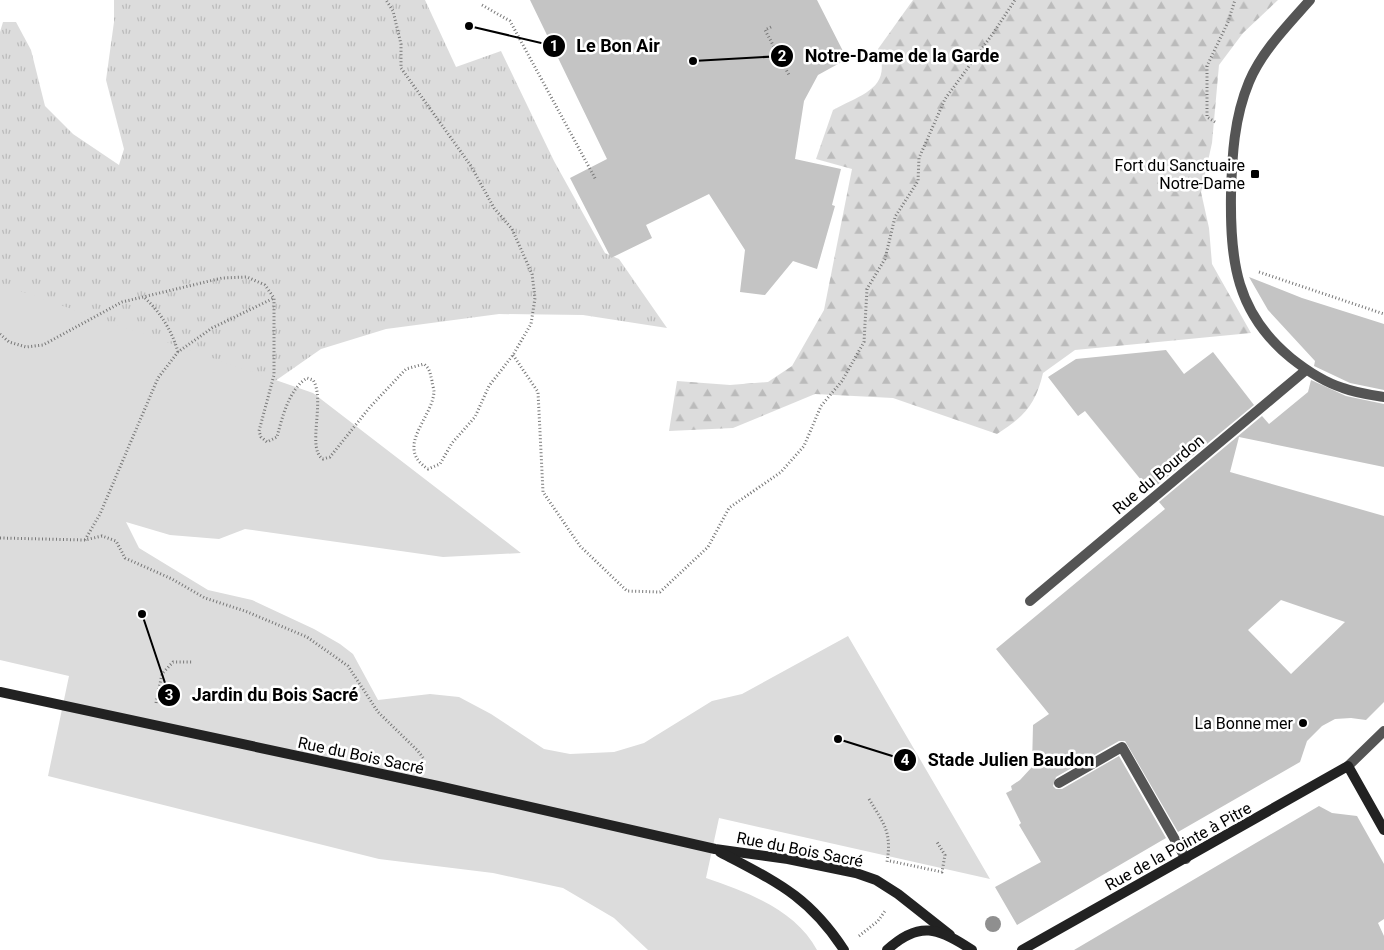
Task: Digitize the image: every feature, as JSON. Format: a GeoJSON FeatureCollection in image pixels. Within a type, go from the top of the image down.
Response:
{"type":"FeatureCollection","features":[{"type":"Feature","properties":{"kind":"street"},"geometry":{"type":"LineString","coordinates":[[1310,0],[1269,48],[1250,80],[1240,105],[1235,134],[1231,234],[1234,264],[1241,291],[1253,317],[1272,343],[1306,370],[1342,388],[1384,398]]}},
{"type":"Feature","properties":{"kind":"street","name":"Rue du Bourdon"},"geometry":{"type":"LineString","coordinates":[[1030,601],[1306,370]]}},
{"type":"Feature","properties":{"kind":"street","name":"Rue du Bois Sacré"},"geometry":{"type":"LineString","coordinates":[[0,692],[151,726],[438,786],[715,849],[788,859],[856,873],[876,880],[898,894],[950,935]]}},
{"type":"Feature","properties":{"kind":"street"},"geometry":{"type":"LineString","coordinates":[[1384,731],[1348,766],[1384,830]]}},
{"type":"Feature","properties":{"kind":"street"},"geometry":{"type":"LineString","coordinates":[[1059,783],[1122,746],[1186,859]]}},
{"type":"Feature","properties":{"kind":"street","name":"Rue de la Pointe à Pitre"},"geometry":{"type":"LineString","coordinates":[[1022,950],[1348,766]]}},
{"type":"Feature","properties":{"kind":"street","name":"Rue du Bois Sacré"},"geometry":{"type":"LineString","coordinates":[[715,849],[780,884],[804,901],[824,922],[844,950]]}},
{"type":"Feature","properties":{"kind":"street"},"geometry":{"type":"LineString","coordinates":[[886,950],[898,939],[922,929],[950,935],[972,950]]}},
{"type":"Feature","properties":{"kind":"path"},"geometry":{"type":"LineString","coordinates":[[0,334],[9,342],[26,347],[43,345],[122,302],[222,278],[247,277],[265,285],[274,298],[274,375],[259,431],[261,438],[267,442],[277,437],[283,414],[300,382],[307,378],[313,380],[319,396],[316,437],[317,452],[323,459],[335,453],[370,407],[406,369],[424,364],[429,368],[434,393],[415,437],[414,450],[418,463],[428,469],[440,464],[452,443],[475,417],[489,386],[513,355],[532,324],[535,298],[532,274],[512,229],[494,208],[472,166],[401,68],[401,44],[393,11],[386,0]]}},
{"type":"Feature","properties":{"kind":"path"},"geometry":{"type":"LineString","coordinates":[[513,355],[538,392],[543,492],[580,546],[627,591],[660,592],[708,547],[729,508],[781,472],[804,446],[821,406],[842,381],[864,342],[867,289],[885,259],[895,217],[918,181],[919,158],[946,99],[994,32],[1014,0]]}},
{"type":"Feature","properties":{"kind":"path"},"geometry":{"type":"LineString","coordinates":[[1235,134],[1207,117],[1207,66],[1228,22],[1236,0]]}},
{"type":"Feature","properties":{"kind":"path"},"geometry":{"type":"LineString","coordinates":[[482,5],[510,21],[596,180]]}},
{"type":"Feature","properties":{"kind":"path"},"geometry":{"type":"LineString","coordinates":[[771,27],[766,30],[788,76]]}},
{"type":"Feature","properties":{"kind":"path"},"geometry":{"type":"LineString","coordinates":[[1234,264],[1384,314]]}},
{"type":"Feature","properties":{"kind":"path"},"geometry":{"type":"LineString","coordinates":[[145,297],[159,311],[175,340],[178,352]]}},
{"type":"Feature","properties":{"kind":"path"},"geometry":{"type":"LineString","coordinates":[[85,540],[100,514],[158,378],[178,352],[212,328],[274,298]]}},
{"type":"Feature","properties":{"kind":"path"},"geometry":{"type":"LineString","coordinates":[[0,538],[85,540],[102,536],[116,540],[126,558],[172,579],[205,598],[245,610],[307,636],[348,666],[378,712],[420,753],[438,786]]}},
{"type":"Feature","properties":{"kind":"path"},"geometry":{"type":"LineString","coordinates":[[151,726],[162,674],[173,662],[193,662]]}},
{"type":"Feature","properties":{"kind":"path"},"geometry":{"type":"LineString","coordinates":[[887,860],[942,872],[945,855],[937,842]]}},
{"type":"Feature","properties":{"kind":"green space"},"geometry":{"type":"Polygon","coordinates":[[[114,0],[425,0],[456,67],[501,51],[554,161],[605,253],[619,259],[667,328],[583,315],[499,314],[386,329],[321,349],[199,434],[0,518],[0,32],[3,22],[16,22],[31,50],[45,106],[73,134],[119,165],[124,149],[106,80],[114,22],[114,0]]]}},
{"type":"Feature","properties":{"kind":"green space"},"geometry":{"type":"Polygon","coordinates":[[[913,0],[1278,0],[1243,33],[1219,65],[1212,143],[1201,192],[1209,228],[1212,264],[1251,333],[1075,350],[1043,373],[1037,393],[1028,409],[1015,422],[997,434],[893,398],[815,394],[733,428],[669,431],[677,381],[730,385],[768,382],[792,366],[824,310],[852,169],[816,159],[833,110],[872,89],[878,82],[882,62],[878,49],[913,0]]]}},
{"type":"Feature","properties":{"kind":"green space"},"geometry":{"type":"Polygon","coordinates":[[[0,284],[313,393],[521,553],[443,557],[245,529],[219,539],[170,535],[126,522],[139,548],[208,590],[252,600],[314,629],[340,644],[353,654],[378,700],[430,694],[459,697],[491,714],[544,749],[570,754],[614,752],[644,743],[712,701],[742,694],[848,636],[990,879],[719,818],[706,878],[754,896],[783,913],[797,924],[817,950],[648,950],[614,918],[563,888],[493,873],[379,859],[48,776],[69,676],[0,660],[0,284]]]}},
{"type":"Feature","properties":{"kind":"building"},"geometry":{"type":"Polygon","coordinates":[[[530,0],[817,0],[847,59],[818,75],[804,101],[795,159],[841,169],[832,205],[835,206],[817,269],[793,261],[765,295],[740,292],[745,250],[709,194],[646,225],[652,238],[611,258],[570,178],[607,159],[530,0]]]}},
{"type":"Feature","properties":{"kind":"building"},"geometry":{"type":"Polygon","coordinates":[[[1249,277],[1302,298],[1384,324],[1384,390],[1350,383],[1314,366],[1315,361],[1268,310],[1249,277]]]}},
{"type":"Feature","properties":{"kind":"building"},"geometry":{"type":"Polygon","coordinates":[[[1166,350],[1184,374],[1213,352],[1254,405],[1150,491],[1085,411],[1078,416],[1048,377],[1076,359],[1166,350]]]}},
{"type":"Feature","properties":{"kind":"building"},"geometry":{"type":"Polygon","coordinates":[[[1311,380],[1346,396],[1384,404],[1384,467],[1239,437],[1230,472],[1384,516],[1384,702],[1366,720],[1351,718],[1335,719],[1322,726],[1307,741],[1300,762],[1178,832],[1125,741],[1119,741],[1056,777],[1053,786],[1056,789],[1062,789],[1119,756],[1166,838],[1017,925],[995,887],[1041,862],[1019,825],[1021,823],[1006,793],[1012,790],[1011,786],[1020,780],[1032,767],[1033,725],[1049,714],[996,649],[1165,509],[1159,502],[1262,416],[1269,424],[1308,392],[1311,380]],[[1281,600],[1248,630],[1291,674],[1345,622],[1281,600]]]}},
{"type":"Feature","properties":{"kind":"building"},"geometry":{"type":"Polygon","coordinates":[[[1319,806],[1332,813],[1357,816],[1384,864],[1384,919],[1378,923],[1384,936],[1384,950],[1074,950],[1319,806]]]}},
{"type":"Feature","properties":{"kind":"place","name":"Le Bon Air"},"geometry":{"type":"Point","coordinates":[469,26]}},
{"type":"Feature","properties":{"kind":"place","name":"Notre-Dame de la Garde"},"geometry":{"type":"Point","coordinates":[693,61]}},
{"type":"Feature","properties":{"kind":"place","name":"Fort du Sanctuaire Notre-Dame"},"geometry":{"type":"Point","coordinates":[1255,174]}},
{"type":"Feature","properties":{"kind":"place","name":"Jardin du Bois Sacré"},"geometry":{"type":"Point","coordinates":[142,614]}},
{"type":"Feature","properties":{"kind":"place","name":"La Bonne mer"},"geometry":{"type":"Point","coordinates":[1303,723]}},
{"type":"Feature","properties":{"kind":"place","name":"Stade Julien Baudon"},"geometry":{"type":"Point","coordinates":[838,739]}}]}
